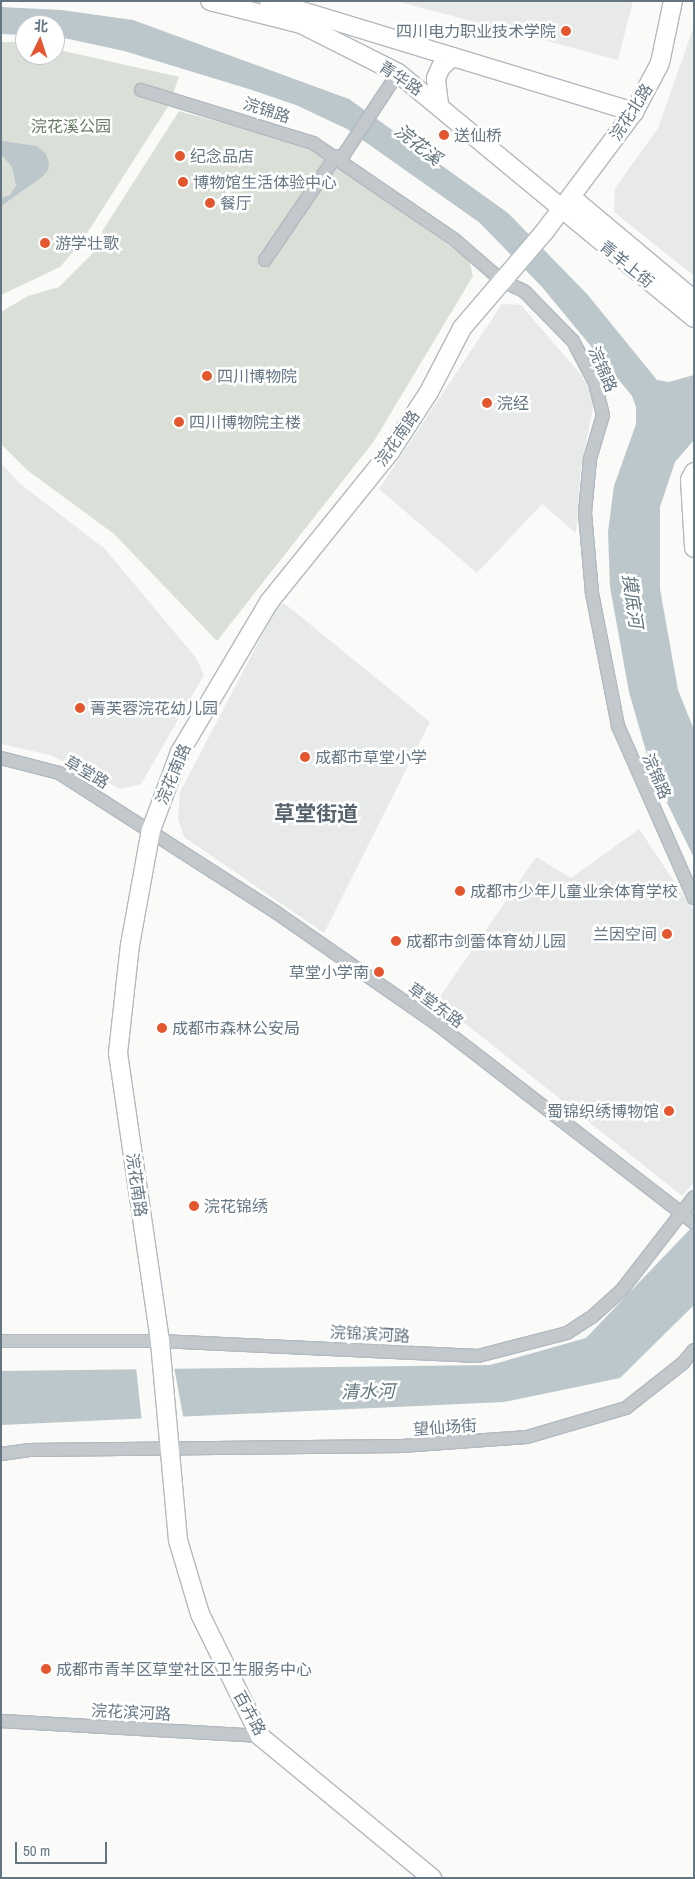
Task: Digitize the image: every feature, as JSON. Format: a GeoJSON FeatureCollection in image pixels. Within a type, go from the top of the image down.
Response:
{"type":"FeatureCollection","features":[{"type":"Feature","properties":{"kind":"street","name":"青华路"},"geometry":{"type":"LineString","coordinates":[[210,1],[301,24],[398,73],[566,204]]}},
{"type":"Feature","properties":{"kind":"street","name":"青华路"},"geometry":{"type":"LineString","coordinates":[[269,1],[634,112]]}},
{"type":"Feature","properties":{"kind":"street","name":"浣花北路"},"geometry":{"type":"LineString","coordinates":[[566,204],[634,112],[660,63],[673,1]]}},
{"type":"Feature","properties":{"kind":"street"},"geometry":{"type":"LineString","coordinates":[[439,104],[436,78],[441,67],[452,57]]}},
{"type":"Feature","properties":{"kind":"street"},"geometry":{"type":"LineString","coordinates":[[265,260],[339,158],[356,138],[398,73]]}},
{"type":"Feature","properties":{"kind":"street","name":"浣锦路"},"geometry":{"type":"LineString","coordinates":[[141,90],[314,143],[339,158],[455,240],[501,280],[524,292],[573,341],[595,383],[603,414],[590,459],[585,513],[592,593],[616,716],[694,898]]}},
{"type":"Feature","properties":{"kind":"street","name":"浣花南路"},"geometry":{"type":"LineString","coordinates":[[172,1450],[160,1341],[118,1054],[130,945],[151,830],[180,752],[269,602],[390,452],[429,392],[462,328],[566,204]]}},
{"type":"Feature","properties":{"kind":"street","name":"青羊上街"},"geometry":{"type":"LineString","coordinates":[[566,204],[694,300]]}},
{"type":"Feature","properties":{"kind":"street","name":"青羊上街"},"geometry":{"type":"LineString","coordinates":[[566,204],[694,318]]}},
{"type":"Feature","properties":{"kind":"street"},"geometry":{"type":"LineString","coordinates":[[694,472],[690,480],[694,548]]}},
{"type":"Feature","properties":{"kind":"street","name":"草堂路"},"geometry":{"type":"LineString","coordinates":[[1,758],[59,773],[151,830]]}},
{"type":"Feature","properties":{"kind":"street","name":"草堂东路"},"geometry":{"type":"LineString","coordinates":[[151,830],[438,1025],[693,1222]]}},
{"type":"Feature","properties":{"kind":"street"},"geometry":{"type":"LineString","coordinates":[[681,1213],[694,1197]]}},
{"type":"Feature","properties":{"kind":"street","name":"浣锦滨河路"},"geometry":{"type":"LineString","coordinates":[[1,1342],[160,1341],[478,1356],[567,1333],[593,1316],[621,1291],[681,1213]]}},
{"type":"Feature","properties":{"kind":"street","name":"望仙场街"},"geometry":{"type":"LineString","coordinates":[[172,1450],[402,1446],[528,1437],[626,1408],[683,1363],[694,1350]]}},
{"type":"Feature","properties":{"kind":"street"},"geometry":{"type":"LineString","coordinates":[[1,1454],[28,1450],[172,1450]]}},
{"type":"Feature","properties":{"kind":"street","name":"百卉路"},"geometry":{"type":"LineString","coordinates":[[172,1450],[178,1540],[200,1614],[260,1736],[432,1878]]}},
{"type":"Feature","properties":{"kind":"street","name":"浣花滨河路"},"geometry":{"type":"LineString","coordinates":[[1,1721],[260,1736]]}},
{"type":"Feature","properties":{"kind":"shaded area","name":"四川电力职业技术学院"},"geometry":{"type":"Polygon","coordinates":[[[396,1],[633,1],[618,60],[396,1]]]}},
{"type":"Feature","properties":{"kind":"shaded area"},"geometry":{"type":"Polygon","coordinates":[[[694,26],[694,276],[614,212],[615,188],[658,128],[694,26]]]}},
{"type":"Feature","properties":{"kind":"shaded area"},"geometry":{"type":"Polygon","coordinates":[[[502,304],[521,305],[581,375],[591,393],[593,409],[581,468],[576,533],[542,504],[477,573],[379,489],[502,304]]]}},
{"type":"Feature","properties":{"kind":"shaded area"},"geometry":{"type":"Polygon","coordinates":[[[1,463],[19,483],[105,549],[196,658],[204,675],[141,784],[121,789],[50,755],[1,744],[1,463]]]}},
{"type":"Feature","properties":{"kind":"shaded area","name":"成都市草堂小学"},"geometry":{"type":"Polygon","coordinates":[[[284,603],[430,722],[324,933],[184,837],[178,819],[180,792],[277,607],[284,603]]]}},
{"type":"Feature","properties":{"kind":"shaded area"},"geometry":{"type":"Polygon","coordinates":[[[639,829],[694,911],[694,1183],[682,1196],[437,1001],[536,857],[571,878],[639,829]]]}},
{"type":"Feature","properties":{"kind":"green space","name":"浣花溪公园"},"geometry":{"type":"Polygon","coordinates":[[[1,42],[15,42],[15,65],[65,65],[65,51],[179,77],[169,105],[82,241],[60,267],[1,295],[1,42]]]}},
{"type":"Feature","properties":{"kind":"green space","name":"四川博物院"},"geometry":{"type":"Polygon","coordinates":[[[179,111],[313,148],[469,260],[473,276],[374,441],[217,641],[114,534],[27,470],[1,444],[1,312],[28,296],[59,287],[93,253],[103,230],[179,111]]]}},
{"type":"Feature","properties":{"kind":"water","name":"摸底河"},"geometry":{"type":"Polygon","coordinates":[[[1,7],[61,10],[133,20],[349,99],[508,213],[587,294],[657,380],[669,382],[694,375],[694,440],[675,462],[660,507],[660,589],[678,690],[694,730],[694,858],[652,772],[629,692],[610,587],[608,532],[614,486],[636,424],[636,407],[632,396],[542,287],[480,223],[347,129],[296,105],[124,51],[65,38],[65,15],[15,15],[15,35],[1,34],[1,7]]]}},
{"type":"Feature","properties":{"kind":"water"},"geometry":{"type":"Polygon","coordinates":[[[1,141],[37,146],[46,154],[49,163],[48,170],[42,177],[1,206],[1,198],[10,195],[16,186],[12,167],[1,154],[1,141]]]}},
{"type":"Feature","properties":{"kind":"water","name":"清水河"},"geometry":{"type":"Polygon","coordinates":[[[694,1225],[694,1305],[620,1378],[504,1402],[1,1425],[1,1371],[490,1365],[586,1338],[694,1225]]]}},
{"type":"Feature","properties":{"kind":"pier"},"geometry":{"type":"Polygon","coordinates":[[[136,1367],[174,1367],[184,1421],[142,1423],[136,1367]]]}},
{"type":"Feature","properties":{"kind":"place","name":"四川电力职业技术学院"},"geometry":{"type":"Point","coordinates":[566,31]}},
{"type":"Feature","properties":{"kind":"place","name":"送仙桥"},"geometry":{"type":"Point","coordinates":[444,135]}},
{"type":"Feature","properties":{"kind":"place","name":"纪念品店"},"geometry":{"type":"Point","coordinates":[180,156]}},
{"type":"Feature","properties":{"kind":"place","name":"博物馆生活体验中心"},"geometry":{"type":"Point","coordinates":[183,182]}},
{"type":"Feature","properties":{"kind":"place","name":"餐厅"},"geometry":{"type":"Point","coordinates":[210,203]}},
{"type":"Feature","properties":{"kind":"place","name":"游学壮歌"},"geometry":{"type":"Point","coordinates":[45,243]}},
{"type":"Feature","properties":{"kind":"place","name":"四川博物院"},"geometry":{"type":"Point","coordinates":[207,376]}},
{"type":"Feature","properties":{"kind":"place","name":"浣经"},"geometry":{"type":"Point","coordinates":[487,403]}},
{"type":"Feature","properties":{"kind":"place","name":"四川博物院主楼"},"geometry":{"type":"Point","coordinates":[179,422]}},
{"type":"Feature","properties":{"kind":"place","name":"菁芙蓉浣花幼儿园"},"geometry":{"type":"Point","coordinates":[80,708]}},
{"type":"Feature","properties":{"kind":"place","name":"成都市草堂小学"},"geometry":{"type":"Point","coordinates":[305,757]}},
{"type":"Feature","properties":{"kind":"place","name":"成都市少年儿童业余体育学校"},"geometry":{"type":"Point","coordinates":[460,891]}},
{"type":"Feature","properties":{"kind":"place","name":"兰因空间"},"geometry":{"type":"Point","coordinates":[667,934]}},
{"type":"Feature","properties":{"kind":"place","name":"成都市剑蕾体育幼儿园"},"geometry":{"type":"Point","coordinates":[396,941]}},
{"type":"Feature","properties":{"kind":"place","name":"草堂小学南"},"geometry":{"type":"Point","coordinates":[379,972]}},
{"type":"Feature","properties":{"kind":"place","name":"成都市森林公安局"},"geometry":{"type":"Point","coordinates":[162,1028]}},
{"type":"Feature","properties":{"kind":"place","name":"蜀锦织绣博物馆"},"geometry":{"type":"Point","coordinates":[669,1111]}},
{"type":"Feature","properties":{"kind":"place","name":"浣花锦绣"},"geometry":{"type":"Point","coordinates":[194,1206]}},
{"type":"Feature","properties":{"kind":"place","name":"成都市青羊区草堂社区卫生服务中心"},"geometry":{"type":"Point","coordinates":[46,1669]}},
{"type":"Feature","properties":{"kind":"district","name":"草堂街道"},"geometry":{"type":"Point","coordinates":[316,814]}},
{"type":"Feature","properties":{"kind":"water label","name":"浣花溪"},"geometry":{"type":"Point","coordinates":[418,145]}}]}
